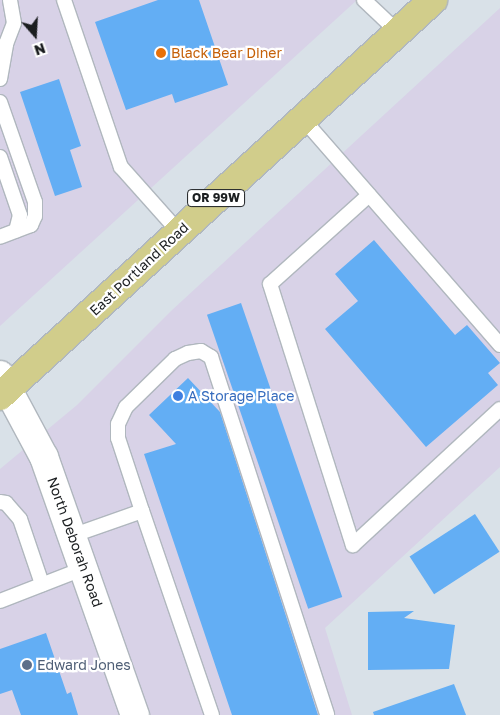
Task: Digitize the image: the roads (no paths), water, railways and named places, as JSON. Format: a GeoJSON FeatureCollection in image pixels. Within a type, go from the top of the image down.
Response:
{"type":"FeatureCollection","features":[{"type":"Feature","properties":{"kind":"main road","name":"East Portland Road"},"geometry":{"type":"LineString","coordinates":[[2,386],[179,232],[433,0]]}},
{"type":"Feature","properties":{"kind":"street","name":"North Deborah Road"},"geometry":{"type":"LineString","coordinates":[[2,386],[44,457],[74,534],[135,715]]}},
{"type":"Feature","properties":{"kind":"lane"},"geometry":{"type":"LineString","coordinates":[[0,79],[3,47],[14,23],[10,0]]}},
{"type":"Feature","properties":{"kind":"lane"},"geometry":{"type":"LineString","coordinates":[[64,0],[121,166],[179,232]]}},
{"type":"Feature","properties":{"kind":"lane"},"geometry":{"type":"LineString","coordinates":[[364,0],[398,32]]}},
{"type":"Feature","properties":{"kind":"lane"},"geometry":{"type":"LineString","coordinates":[[0,102],[35,202],[35,216],[31,225],[0,237]]}},
{"type":"Feature","properties":{"kind":"lane"},"geometry":{"type":"LineString","coordinates":[[303,118],[500,345]]}},
{"type":"Feature","properties":{"kind":"lane"},"geometry":{"type":"LineString","coordinates":[[0,157],[20,215],[16,231]]}},
{"type":"Feature","properties":{"kind":"lane"},"geometry":{"type":"LineString","coordinates":[[369,195],[270,284],[353,545],[500,409]]}},
{"type":"Feature","properties":{"kind":"lane"},"geometry":{"type":"LineString","coordinates":[[212,715],[118,438],[118,424],[126,407],[175,359],[188,352],[201,351],[211,357],[328,715]]}},
{"type":"Feature","properties":{"kind":"lane"},"geometry":{"type":"LineString","coordinates":[[0,502],[6,503],[20,519],[42,584]]}},
{"type":"Feature","properties":{"kind":"lane"},"geometry":{"type":"LineString","coordinates":[[74,534],[142,511]]}},
{"type":"Feature","properties":{"kind":"lane"},"geometry":{"type":"LineString","coordinates":[[0,601],[85,568]]}},
{"type":"Feature","properties":{"kind":"place","name":"Black Bear Diner"},"geometry":{"type":"Point","coordinates":[161,53]}},
{"type":"Feature","properties":{"kind":"place","name":"A Storage Place"},"geometry":{"type":"Point","coordinates":[178,396]}},
{"type":"Feature","properties":{"kind":"place","name":"Edward Jones"},"geometry":{"type":"Point","coordinates":[27,665]}}]}
